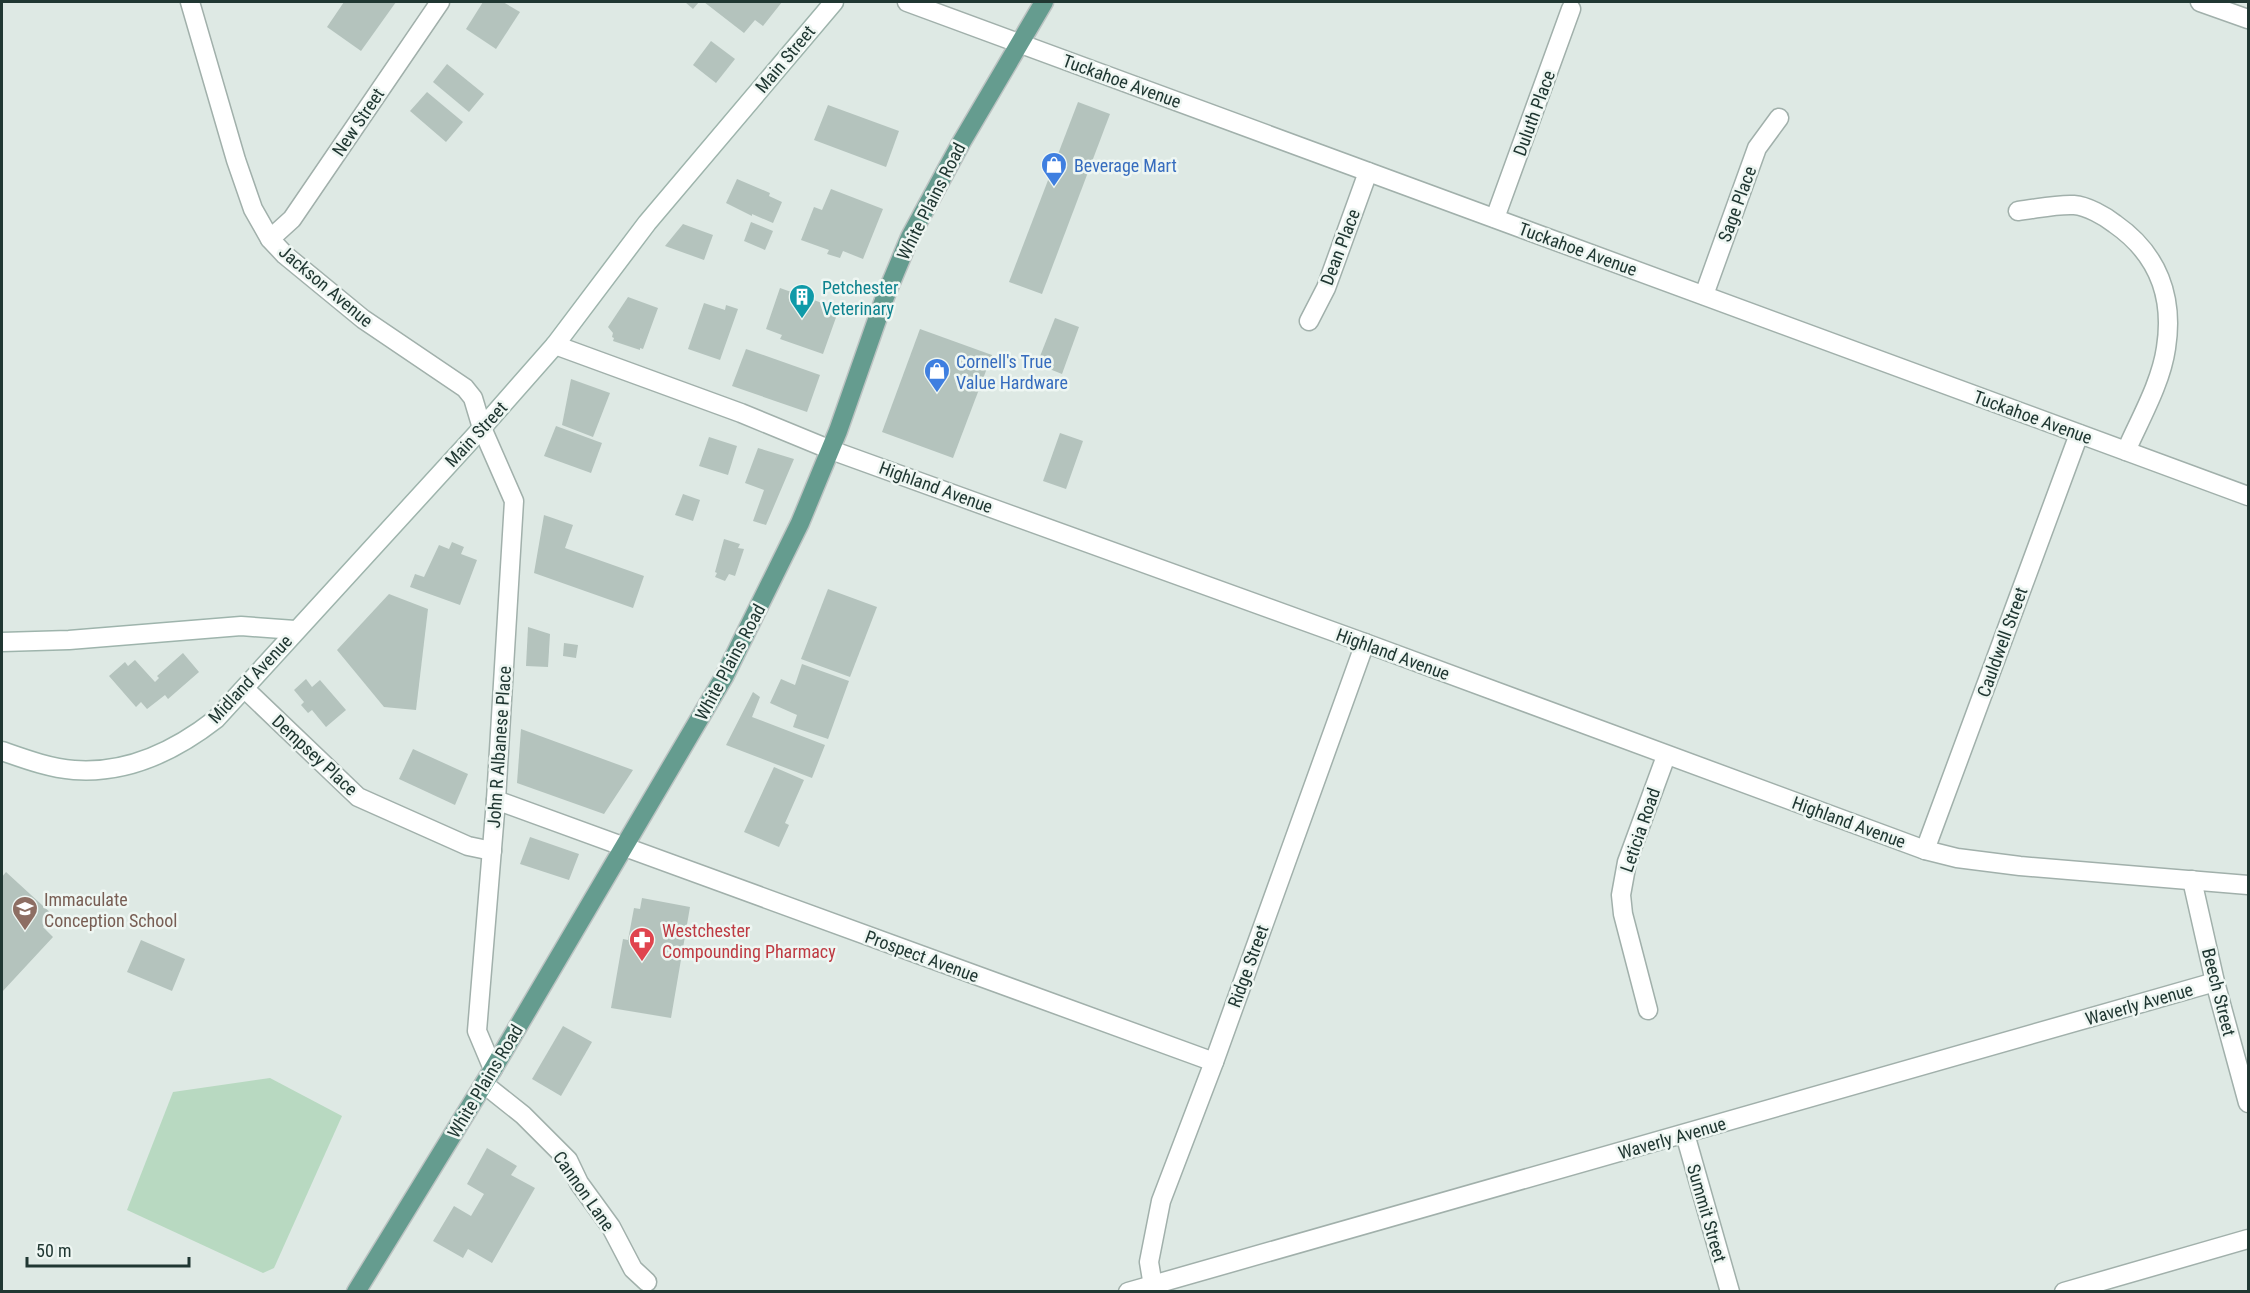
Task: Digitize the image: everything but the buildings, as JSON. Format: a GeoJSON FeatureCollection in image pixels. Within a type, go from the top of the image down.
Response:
{"type":"FeatureCollection","features":[{"type":"Feature","properties":{"kind":"main road","name":"White Plains Road"},"geometry":{"type":"LineString","coordinates":[[356,1292],[489,1076],[730,666],[800,523],[831,450],[885,297],[910,237],[961,143],[1044,2]]}},
{"type":"Feature","properties":{"kind":"street","name":"New Street"},"geometry":{"type":"LineString","coordinates":[[270,239],[292,219],[440,2]]}},
{"type":"Feature","properties":{"kind":"street","name":"Main Street"},"geometry":{"type":"LineString","coordinates":[[295,630],[482,428],[555,345],[647,223],[834,2]]}},
{"type":"Feature","properties":{"kind":"street","name":"Tuckahoe Avenue"},"geometry":{"type":"LineString","coordinates":[[907,2],[2248,496]]}},
{"type":"Feature","properties":{"kind":"street"},"geometry":{"type":"LineString","coordinates":[[2200,2],[2228,6],[2248,19]]}},
{"type":"Feature","properties":{"kind":"street","name":"Jackson Avenue"},"geometry":{"type":"LineString","coordinates":[[192,4],[236,159],[253,209],[270,239],[285,255],[363,319],[465,388],[473,398],[482,428]]}},
{"type":"Feature","properties":{"kind":"street","name":"Duluth Place"},"geometry":{"type":"LineString","coordinates":[[1495,218],[1571,9]]}},
{"type":"Feature","properties":{"kind":"street","name":"Sage Place"},"geometry":{"type":"LineString","coordinates":[[1704,295],[1757,148],[1779,118]]}},
{"type":"Feature","properties":{"kind":"street","name":"Dean Place"},"geometry":{"type":"LineString","coordinates":[[1309,321],[1326,288],[1368,172]]}},
{"type":"Feature","properties":{"kind":"street"},"geometry":{"type":"LineString","coordinates":[[2018,211],[2075,205],[2106,217],[2133,236],[2153,263],[2165,290],[2169,319],[2166,351],[2153,390],[2126,451]]}},
{"type":"Feature","properties":{"kind":"street","name":"Highland Avenue"},"geometry":{"type":"LineString","coordinates":[[555,345],[741,413],[831,450],[1365,643],[1925,850],[1957,858],[2020,866],[2248,885]]}},
{"type":"Feature","properties":{"kind":"street","name":"John R Albanese Place"},"geometry":{"type":"LineString","coordinates":[[482,428],[514,501],[496,800],[477,1031],[489,1076]]}},
{"type":"Feature","properties":{"kind":"street","name":"Cauldwell Street"},"geometry":{"type":"LineString","coordinates":[[1925,850],[2079,434]]}},
{"type":"Feature","properties":{"kind":"street"},"geometry":{"type":"LineString","coordinates":[[2,642],[69,640],[241,626],[295,630]]}},
{"type":"Feature","properties":{"kind":"street","name":"Midland Avenue"},"geometry":{"type":"LineString","coordinates":[[2,752],[41,764],[75,770],[128,765],[170,750],[193,737],[221,715],[295,630]]}},
{"type":"Feature","properties":{"kind":"street","name":"Ridge Street"},"geometry":{"type":"LineString","coordinates":[[1153,1288],[1149,1262],[1161,1201],[1214,1062],[1365,643]]}},
{"type":"Feature","properties":{"kind":"street","name":"Dempsey Place"},"geometry":{"type":"LineString","coordinates":[[245,689],[358,797],[468,846],[492,850]]}},
{"type":"Feature","properties":{"kind":"street","name":"Leticia Road"},"geometry":{"type":"LineString","coordinates":[[1648,1010],[1623,914],[1621,896],[1627,862],[1666,756]]}},
{"type":"Feature","properties":{"kind":"street","name":"Prospect Avenue"},"geometry":{"type":"LineString","coordinates":[[496,800],[1214,1062]]}},
{"type":"Feature","properties":{"kind":"street","name":"Beech Street"},"geometry":{"type":"LineString","coordinates":[[2192,880],[2215,982],[2248,1103]]}},
{"type":"Feature","properties":{"kind":"street","name":"Waverly Avenue"},"geometry":{"type":"LineString","coordinates":[[1128,1292],[1153,1288],[2215,982]]}},
{"type":"Feature","properties":{"kind":"street","name":"Cannon Lane"},"geometry":{"type":"LineString","coordinates":[[489,1076],[523,1115],[568,1160],[579,1183],[611,1227],[633,1269],[647,1282]]}},
{"type":"Feature","properties":{"kind":"street","name":"Summit Street"},"geometry":{"type":"LineString","coordinates":[[1685,1134],[1730,1292]]}},
{"type":"Feature","properties":{"kind":"street"},"geometry":{"type":"LineString","coordinates":[[2064,1292],[2248,1239]]}},
{"type":"Feature","properties":{"kind":"green space"},"geometry":{"type":"Polygon","coordinates":[[[270,1078],[342,1116],[274,1268],[263,1273],[127,1210],[173,1092],[270,1078]]]}},
{"type":"Feature","properties":{"kind":"place","name":"Beverage Mart"},"geometry":{"type":"Point","coordinates":[1054,188]}},
{"type":"Feature","properties":{"kind":"place","name":"Petchester Veterinary"},"geometry":{"type":"Point","coordinates":[802,320]}},
{"type":"Feature","properties":{"kind":"place","name":"Cornell's True Value Hardware"},"geometry":{"type":"Point","coordinates":[937,394]}},
{"type":"Feature","properties":{"kind":"place","name":"Immaculate Conception School"},"geometry":{"type":"Point","coordinates":[25,932]}},
{"type":"Feature","properties":{"kind":"place","name":"Westchester Compounding Pharmacy"},"geometry":{"type":"Point","coordinates":[642,963]}}]}
